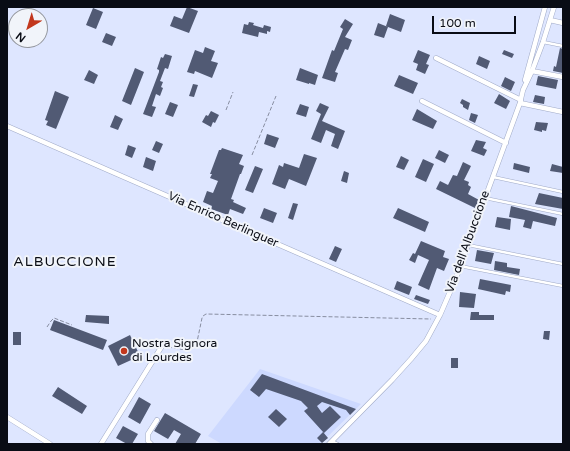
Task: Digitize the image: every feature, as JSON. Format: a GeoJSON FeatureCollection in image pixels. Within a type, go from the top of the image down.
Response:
{"type":"FeatureCollection","features":[{"type":"Feature","properties":{"kind":"street"},"geometry":{"type":"LineString","coordinates":[[523,90],[545,7]]}},
{"type":"Feature","properties":{"kind":"street","name":"Via dell'Albuccione"},"geometry":{"type":"LineString","coordinates":[[330,442],[406,364],[426,341],[439,317],[460,266],[492,177],[506,143],[523,90],[532,71],[554,7]]}},
{"type":"Feature","properties":{"kind":"street"},"geometry":{"type":"LineString","coordinates":[[550,20],[563,23]]}},
{"type":"Feature","properties":{"kind":"street"},"geometry":{"type":"LineString","coordinates":[[436,58],[520,101],[563,112]]}},
{"type":"Feature","properties":{"kind":"street"},"geometry":{"type":"LineString","coordinates":[[532,71],[563,77]]}},
{"type":"Feature","properties":{"kind":"street"},"geometry":{"type":"LineString","coordinates":[[422,101],[506,143]]}},
{"type":"Feature","properties":{"kind":"street","name":"Via Enrico Berlinguer"},"geometry":{"type":"LineString","coordinates":[[7,126],[439,317]]}},
{"type":"Feature","properties":{"kind":"street"},"geometry":{"type":"LineString","coordinates":[[101,444],[162,346]]}},
{"type":"Feature","properties":{"kind":"street"},"geometry":{"type":"LineString","coordinates":[[7,417],[50,444]]}},
{"type":"Feature","properties":{"kind":"street"},"geometry":{"type":"LineString","coordinates":[[151,444],[148,441],[148,434],[157,420]]}},
{"type":"Feature","properties":{"kind":"lane"},"geometry":{"type":"LineString","coordinates":[[542,42],[563,46]]}},
{"type":"Feature","properties":{"kind":"lane"},"geometry":{"type":"LineString","coordinates":[[492,177],[563,192]]}},
{"type":"Feature","properties":{"kind":"lane"},"geometry":{"type":"LineString","coordinates":[[485,197],[563,214]]}},
{"type":"Feature","properties":{"kind":"lane"},"geometry":{"type":"LineString","coordinates":[[468,245],[563,264]]}},
{"type":"Feature","properties":{"kind":"lane"},"geometry":{"type":"LineString","coordinates":[[460,266],[563,286]]}},
{"type":"Feature","properties":{"kind":"lane"},"geometry":{"type":"LineString","coordinates":[[330,442],[338,444]]}},
{"type":"Feature","properties":{"kind":"path"},"geometry":{"type":"LineString","coordinates":[[226,110],[233,92]]}},
{"type":"Feature","properties":{"kind":"path"},"geometry":{"type":"LineString","coordinates":[[252,155],[276,96]]}},
{"type":"Feature","properties":{"kind":"path"},"geometry":{"type":"LineString","coordinates":[[162,346],[186,350],[193,348],[197,342],[202,318],[206,314],[439,317]]}},
{"type":"Feature","properties":{"kind":"path"},"geometry":{"type":"LineString","coordinates":[[47,327],[54,318],[72,325]]}},
{"type":"Feature","properties":{"kind":"shaded area"},"geometry":{"type":"Polygon","coordinates":[[[260,369],[361,404],[320,444],[222,444],[208,436],[260,369]]]}},
{"type":"Feature","properties":{"kind":"building"},"geometry":{"type":"Polygon","coordinates":[[[187,7],[198,11],[189,33],[170,26],[174,16],[182,19],[187,7]]]}},
{"type":"Feature","properties":{"kind":"building"},"geometry":{"type":"Polygon","coordinates":[[[93,8],[103,12],[96,29],[86,25],[93,8]]]}},
{"type":"Feature","properties":{"kind":"building"},"geometry":{"type":"Polygon","coordinates":[[[390,14],[405,20],[401,32],[386,26],[390,14]]]}},
{"type":"Feature","properties":{"kind":"building"},"geometry":{"type":"Polygon","coordinates":[[[345,19],[353,24],[345,37],[352,40],[348,50],[345,49],[335,72],[338,73],[335,82],[322,78],[332,50],[334,51],[343,29],[340,27],[345,19]]]}},
{"type":"Feature","properties":{"kind":"building"},"geometry":{"type":"Polygon","coordinates":[[[249,22],[263,28],[264,25],[271,27],[270,32],[267,31],[267,34],[259,32],[258,37],[242,33],[244,24],[248,25],[249,22]]]}},
{"type":"Feature","properties":{"kind":"building"},"geometry":{"type":"Polygon","coordinates":[[[378,23],[388,27],[384,38],[374,35],[378,23]]]}},
{"type":"Feature","properties":{"kind":"building"},"geometry":{"type":"Polygon","coordinates":[[[106,33],[116,37],[112,46],[102,42],[106,33]]]}},
{"type":"Feature","properties":{"kind":"building"},"geometry":{"type":"Polygon","coordinates":[[[205,47],[215,51],[211,61],[218,63],[212,78],[195,71],[194,74],[187,72],[195,50],[203,53],[205,47]]]}},
{"type":"Feature","properties":{"kind":"building"},"geometry":{"type":"Polygon","coordinates":[[[560,48],[563,49],[563,73],[553,71],[554,66],[556,67],[560,48]]]}},
{"type":"Feature","properties":{"kind":"building"},"geometry":{"type":"Polygon","coordinates":[[[418,50],[430,55],[426,64],[429,65],[425,74],[416,70],[418,64],[413,62],[418,50]]]}},
{"type":"Feature","properties":{"kind":"building"},"geometry":{"type":"Polygon","coordinates":[[[504,50],[514,54],[512,58],[502,54],[504,50]]]}},
{"type":"Feature","properties":{"kind":"building"},"geometry":{"type":"Polygon","coordinates":[[[165,54],[172,56],[168,69],[165,68],[160,81],[163,82],[161,87],[163,88],[160,96],[156,94],[152,106],[156,107],[152,117],[143,114],[159,72],[157,69],[161,57],[163,58],[165,54]]]}},
{"type":"Feature","properties":{"kind":"building"},"geometry":{"type":"Polygon","coordinates":[[[479,56],[490,61],[487,69],[476,64],[479,56]]]}},
{"type":"Feature","properties":{"kind":"building"},"geometry":{"type":"Polygon","coordinates":[[[135,68],[144,72],[131,105],[122,101],[135,68]]]}},
{"type":"Feature","properties":{"kind":"building"},"geometry":{"type":"Polygon","coordinates":[[[300,68],[318,75],[315,85],[296,80],[300,68]]]}},
{"type":"Feature","properties":{"kind":"building"},"geometry":{"type":"Polygon","coordinates":[[[89,70],[98,75],[94,84],[84,80],[89,70]]]}},
{"type":"Feature","properties":{"kind":"building"},"geometry":{"type":"Polygon","coordinates":[[[399,75],[418,83],[413,94],[394,86],[399,75]]]}},
{"type":"Feature","properties":{"kind":"building"},"geometry":{"type":"Polygon","coordinates":[[[538,76],[558,80],[556,89],[536,85],[538,76]]]}},
{"type":"Feature","properties":{"kind":"building"},"geometry":{"type":"Polygon","coordinates":[[[505,77],[515,82],[511,91],[501,86],[505,77]]]}},
{"type":"Feature","properties":{"kind":"building"},"geometry":{"type":"Polygon","coordinates":[[[193,84],[198,85],[194,97],[189,96],[193,84]]]}},
{"type":"Feature","properties":{"kind":"building"},"geometry":{"type":"Polygon","coordinates":[[[55,91],[69,97],[56,129],[46,125],[48,121],[45,120],[55,91]]]}},
{"type":"Feature","properties":{"kind":"building"},"geometry":{"type":"Polygon","coordinates":[[[499,94],[510,101],[506,109],[494,103],[499,94]]]}},
{"type":"Feature","properties":{"kind":"building"},"geometry":{"type":"Polygon","coordinates":[[[535,95],[545,97],[544,104],[533,102],[535,95]]]}},
{"type":"Feature","properties":{"kind":"building"},"geometry":{"type":"Polygon","coordinates":[[[462,99],[470,103],[468,110],[460,103],[462,99]]]}},
{"type":"Feature","properties":{"kind":"building"},"geometry":{"type":"Polygon","coordinates":[[[170,102],[178,105],[173,117],[165,114],[170,102]]]}},
{"type":"Feature","properties":{"kind":"building"},"geometry":{"type":"Polygon","coordinates":[[[320,103],[329,107],[322,121],[345,131],[338,149],[331,146],[335,134],[326,130],[321,143],[311,139],[321,114],[316,111],[320,103]]]}},
{"type":"Feature","properties":{"kind":"building"},"geometry":{"type":"Polygon","coordinates":[[[300,104],[309,107],[306,117],[296,114],[300,104]]]}},
{"type":"Feature","properties":{"kind":"building"},"geometry":{"type":"Polygon","coordinates":[[[417,109],[437,121],[433,129],[412,120],[417,109]]]}},
{"type":"Feature","properties":{"kind":"building"},"geometry":{"type":"Polygon","coordinates":[[[211,111],[219,115],[211,127],[202,122],[206,115],[208,116],[211,111]]]}},
{"type":"Feature","properties":{"kind":"building"},"geometry":{"type":"Polygon","coordinates":[[[471,113],[478,115],[475,123],[469,120],[471,113]]]}},
{"type":"Feature","properties":{"kind":"building"},"geometry":{"type":"Polygon","coordinates":[[[115,115],[123,119],[118,130],[110,127],[115,115]]]}},
{"type":"Feature","properties":{"kind":"building"},"geometry":{"type":"Polygon","coordinates":[[[536,122],[548,123],[546,131],[542,130],[542,132],[534,130],[536,122]]]}},
{"type":"Feature","properties":{"kind":"building"},"geometry":{"type":"Polygon","coordinates":[[[267,134],[279,138],[275,148],[264,144],[267,134]]]}},
{"type":"Feature","properties":{"kind":"building"},"geometry":{"type":"Polygon","coordinates":[[[476,140],[486,142],[483,148],[487,150],[484,156],[471,151],[476,140]]]}},
{"type":"Feature","properties":{"kind":"building"},"geometry":{"type":"Polygon","coordinates":[[[156,141],[163,144],[159,153],[152,150],[156,141]]]}},
{"type":"Feature","properties":{"kind":"building"},"geometry":{"type":"Polygon","coordinates":[[[128,145],[136,148],[132,158],[125,155],[128,145]]]}},
{"type":"Feature","properties":{"kind":"building"},"geometry":{"type":"Polygon","coordinates":[[[222,148],[243,155],[239,164],[244,166],[231,199],[234,200],[233,202],[246,208],[243,214],[230,209],[228,215],[211,209],[212,206],[203,202],[207,191],[213,193],[218,181],[210,178],[212,174],[210,174],[219,150],[222,148]]]}},
{"type":"Feature","properties":{"kind":"building"},"geometry":{"type":"Polygon","coordinates":[[[439,150],[449,155],[445,163],[435,158],[439,150]]]}},
{"type":"Feature","properties":{"kind":"building"},"geometry":{"type":"Polygon","coordinates":[[[304,154],[317,158],[306,186],[289,179],[285,189],[272,184],[279,165],[283,167],[284,163],[299,168],[304,154]]]}},
{"type":"Feature","properties":{"kind":"building"},"geometry":{"type":"Polygon","coordinates":[[[401,156],[409,160],[404,170],[396,167],[401,156]]]}},
{"type":"Feature","properties":{"kind":"building"},"geometry":{"type":"Polygon","coordinates":[[[146,157],[156,161],[153,171],[143,167],[146,157]]]}},
{"type":"Feature","properties":{"kind":"building"},"geometry":{"type":"Polygon","coordinates":[[[423,159],[434,164],[426,182],[415,177],[423,159]]]}},
{"type":"Feature","properties":{"kind":"building"},"geometry":{"type":"Polygon","coordinates":[[[463,162],[471,166],[464,180],[469,182],[468,185],[471,187],[468,194],[479,200],[475,208],[436,189],[440,181],[448,185],[453,175],[457,176],[463,162]]]}},
{"type":"Feature","properties":{"kind":"building"},"geometry":{"type":"Polygon","coordinates":[[[514,163],[530,167],[529,173],[513,169],[514,163]]]}},
{"type":"Feature","properties":{"kind":"building"},"geometry":{"type":"Polygon","coordinates":[[[552,164],[563,167],[563,173],[550,171],[552,164]]]}},
{"type":"Feature","properties":{"kind":"building"},"geometry":{"type":"Polygon","coordinates":[[[255,166],[263,169],[253,193],[245,190],[255,166]]]}},
{"type":"Feature","properties":{"kind":"building"},"geometry":{"type":"Polygon","coordinates":[[[344,171],[349,173],[347,183],[341,181],[344,171]]]}},
{"type":"Feature","properties":{"kind":"building"},"geometry":{"type":"Polygon","coordinates":[[[539,193],[563,198],[563,209],[535,204],[539,193]]]}},
{"type":"Feature","properties":{"kind":"building"},"geometry":{"type":"Polygon","coordinates":[[[293,203],[298,204],[293,220],[288,218],[293,203]]]}},
{"type":"Feature","properties":{"kind":"building"},"geometry":{"type":"Polygon","coordinates":[[[511,206],[557,218],[555,226],[533,221],[531,229],[523,227],[525,220],[509,217],[511,206]]]}},
{"type":"Feature","properties":{"kind":"building"},"geometry":{"type":"Polygon","coordinates":[[[264,208],[277,213],[273,223],[260,218],[264,208]]]}},
{"type":"Feature","properties":{"kind":"building"},"geometry":{"type":"Polygon","coordinates":[[[398,208],[429,222],[425,232],[393,218],[398,208]]]}},
{"type":"Feature","properties":{"kind":"building"},"geometry":{"type":"Polygon","coordinates":[[[497,217],[511,219],[510,230],[495,227],[497,217]]]}},
{"type":"Feature","properties":{"kind":"building"},"geometry":{"type":"Polygon","coordinates":[[[421,241],[445,251],[443,257],[449,259],[444,271],[437,268],[429,290],[418,285],[429,260],[418,255],[415,263],[409,260],[413,253],[415,254],[421,241]]]}},
{"type":"Feature","properties":{"kind":"building"},"geometry":{"type":"Polygon","coordinates":[[[335,246],[342,249],[336,262],[329,259],[335,246]]]}},
{"type":"Feature","properties":{"kind":"building"},"geometry":{"type":"Polygon","coordinates":[[[477,250],[494,253],[491,264],[475,261],[477,250]]]}},
{"type":"Feature","properties":{"kind":"building"},"geometry":{"type":"Polygon","coordinates":[[[495,261],[507,263],[507,267],[520,269],[519,275],[494,270],[495,261]]]}},
{"type":"Feature","properties":{"kind":"building"},"geometry":{"type":"Polygon","coordinates":[[[480,279],[511,285],[510,292],[506,291],[505,295],[478,289],[480,279]]]}},
{"type":"Feature","properties":{"kind":"building"},"geometry":{"type":"Polygon","coordinates":[[[397,281],[412,287],[409,295],[394,289],[397,281]]]}},
{"type":"Feature","properties":{"kind":"building"},"geometry":{"type":"Polygon","coordinates":[[[460,292],[476,294],[474,308],[459,307],[460,292]]]}},
{"type":"Feature","properties":{"kind":"building"},"geometry":{"type":"Polygon","coordinates":[[[416,295],[430,300],[428,304],[414,299],[416,295]]]}},
{"type":"Feature","properties":{"kind":"building"},"geometry":{"type":"Polygon","coordinates":[[[471,312],[479,312],[479,315],[494,315],[494,320],[470,320],[471,312]]]}},
{"type":"Feature","properties":{"kind":"building"},"geometry":{"type":"Polygon","coordinates":[[[86,315],[109,316],[109,324],[85,322],[86,315]]]}},
{"type":"Feature","properties":{"kind":"building"},"geometry":{"type":"Polygon","coordinates":[[[54,320],[107,340],[103,350],[50,330],[54,320]]]}},
{"type":"Feature","properties":{"kind":"building"},"geometry":{"type":"Polygon","coordinates":[[[544,331],[550,331],[549,340],[543,339],[544,331]]]}},
{"type":"Feature","properties":{"kind":"building"},"geometry":{"type":"Polygon","coordinates":[[[13,332],[21,332],[21,345],[13,345],[13,332]]]}},
{"type":"Feature","properties":{"kind":"building","name":"Nostra Signora di Lourdes"},"geometry":{"type":"Polygon","coordinates":[[[130,335],[140,356],[118,366],[108,346],[130,335]]]}},
{"type":"Feature","properties":{"kind":"building"},"geometry":{"type":"Polygon","coordinates":[[[451,358],[458,358],[458,368],[451,368],[451,358]]]}},
{"type":"Feature","properties":{"kind":"building"},"geometry":{"type":"Polygon","coordinates":[[[262,374],[356,409],[350,415],[346,410],[322,402],[317,406],[322,413],[330,406],[341,417],[324,433],[304,411],[308,408],[301,401],[266,389],[259,397],[250,390],[262,374]]]}},
{"type":"Feature","properties":{"kind":"building"},"geometry":{"type":"Polygon","coordinates":[[[58,387],[87,406],[82,414],[52,396],[58,387]]]}},
{"type":"Feature","properties":{"kind":"building"},"geometry":{"type":"Polygon","coordinates":[[[139,397],[151,404],[140,424],[128,417],[139,397]]]}},
{"type":"Feature","properties":{"kind":"building"},"geometry":{"type":"Polygon","coordinates":[[[276,409],[287,419],[279,427],[268,417],[276,409]]]}},
{"type":"Feature","properties":{"kind":"building"},"geometry":{"type":"Polygon","coordinates":[[[165,413],[201,434],[195,444],[175,444],[181,434],[174,430],[168,439],[154,431],[165,413]]]}},
{"type":"Feature","properties":{"kind":"building"},"geometry":{"type":"Polygon","coordinates":[[[123,426],[138,434],[132,444],[127,444],[116,438],[123,426]]]}},
{"type":"Feature","properties":{"kind":"building"},"geometry":{"type":"Polygon","coordinates":[[[323,432],[328,438],[322,443],[317,438],[323,432]]]}},
{"type":"Feature","properties":{"kind":"place","name":"Nostra Signora di Lourdes"},"geometry":{"type":"Point","coordinates":[124,351]}},
{"type":"Feature","properties":{"kind":"district","name":"ALBUCCIONE"},"geometry":{"type":"Point","coordinates":[65,262]}}]}
